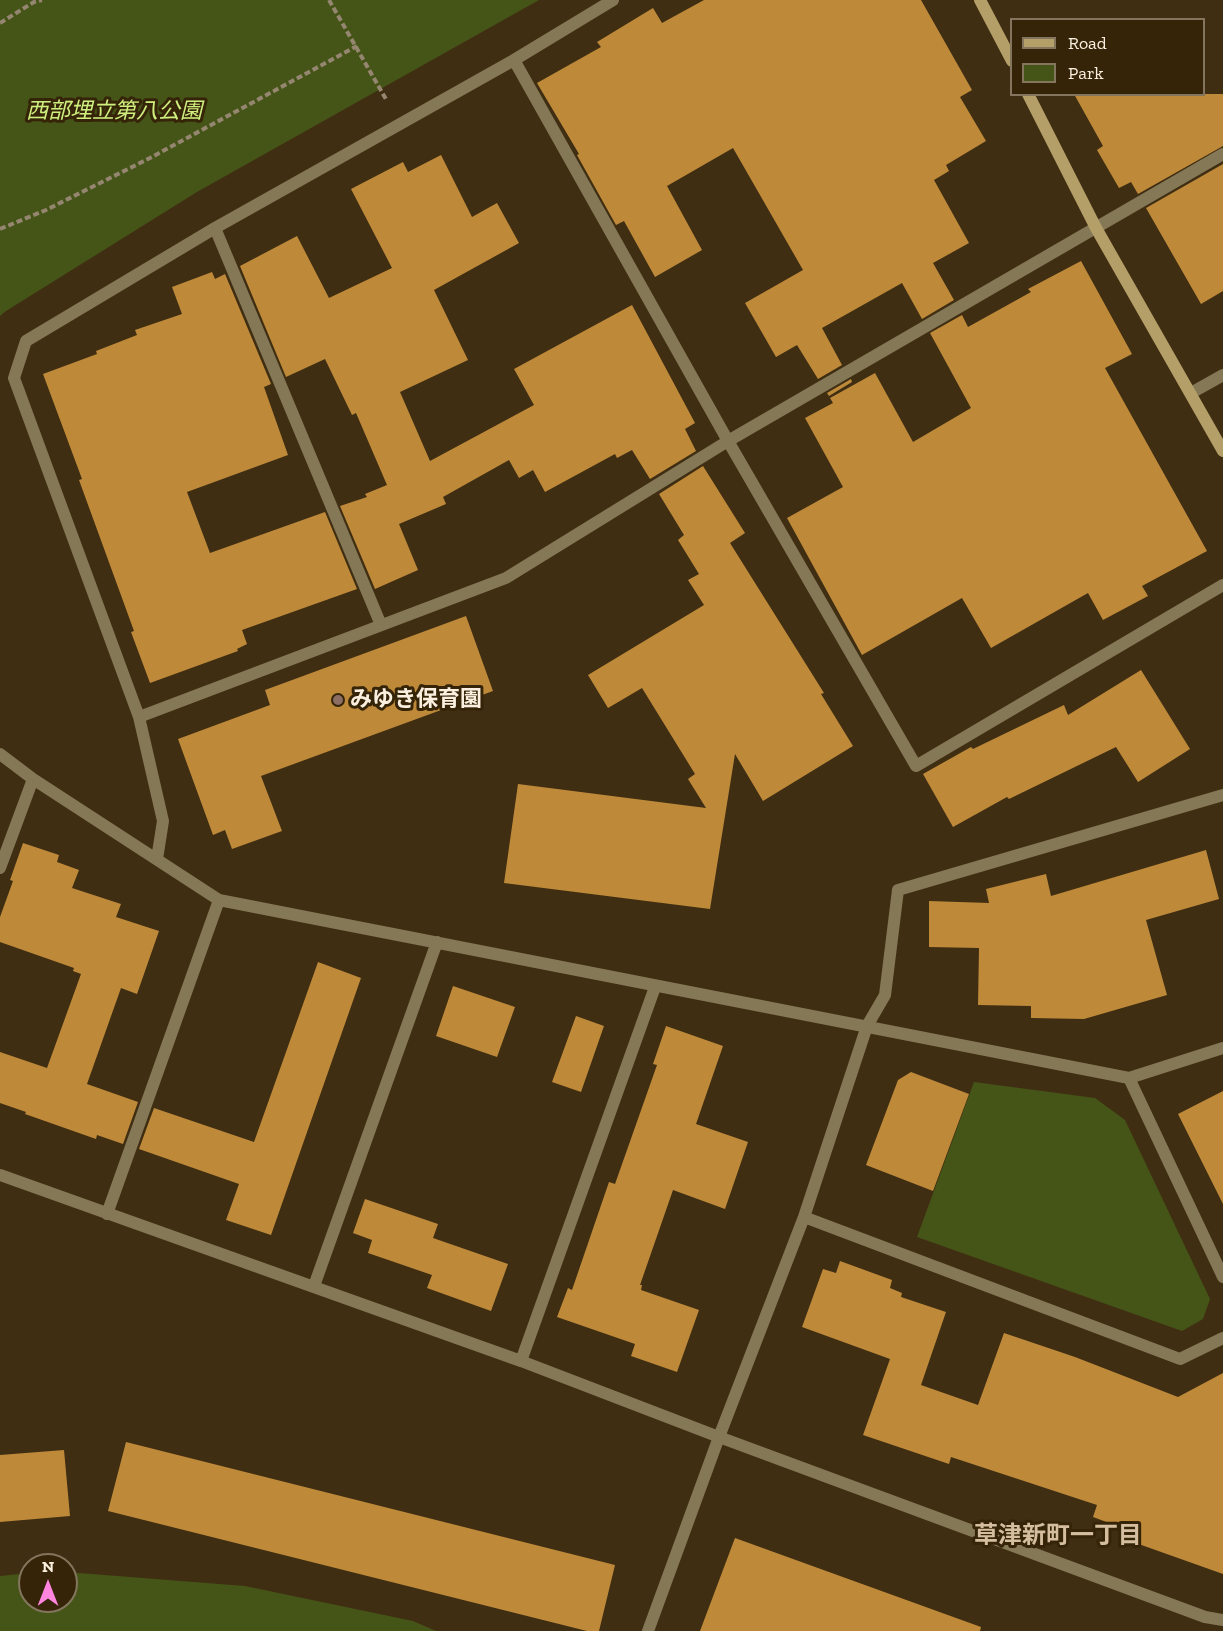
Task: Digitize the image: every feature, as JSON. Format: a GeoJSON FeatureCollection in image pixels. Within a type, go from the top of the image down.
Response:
{"type":"FeatureCollection","features":[{"type":"Feature","properties":{"kind":"street"},"geometry":{"type":"LineString","coordinates":[[157,859],[163,821],[140,717],[14,378],[26,341],[215,228],[514,60],[613,0]]}},
{"type":"Feature","properties":{"kind":"street"},"geometry":{"type":"LineString","coordinates":[[980,0],[1010,59]]}},
{"type":"Feature","properties":{"kind":"street"},"geometry":{"type":"LineString","coordinates":[[514,60],[728,441],[916,766],[1223,585]]}},
{"type":"Feature","properties":{"kind":"street"},"geometry":{"type":"LineString","coordinates":[[1029,96],[1096,228],[1223,451]]}},
{"type":"Feature","properties":{"kind":"street"},"geometry":{"type":"LineString","coordinates":[[140,717],[507,578],[728,441],[1223,154]]}},
{"type":"Feature","properties":{"kind":"street"},"geometry":{"type":"LineString","coordinates":[[215,228],[381,625]]}},
{"type":"Feature","properties":{"kind":"street"},"geometry":{"type":"LineString","coordinates":[[1191,393],[1223,375]]}},
{"type":"Feature","properties":{"kind":"street"},"geometry":{"type":"LineString","coordinates":[[0,754],[33,779],[219,900],[1129,1078],[1223,1048]]}},
{"type":"Feature","properties":{"kind":"street"},"geometry":{"type":"LineString","coordinates":[[0,868],[33,779]]}},
{"type":"Feature","properties":{"kind":"street"},"geometry":{"type":"LineString","coordinates":[[648,1631],[719,1437],[804,1216],[867,1026],[885,995],[898,890],[1223,795]]}},
{"type":"Feature","properties":{"kind":"street"},"geometry":{"type":"LineString","coordinates":[[107,1214],[219,900]]}},
{"type":"Feature","properties":{"kind":"street"},"geometry":{"type":"LineString","coordinates":[[314,1286],[437,942]]}},
{"type":"Feature","properties":{"kind":"street"},"geometry":{"type":"LineString","coordinates":[[521,1361],[655,987]]}},
{"type":"Feature","properties":{"kind":"street"},"geometry":{"type":"LineString","coordinates":[[1129,1078],[1223,1277]]}},
{"type":"Feature","properties":{"kind":"street"},"geometry":{"type":"LineString","coordinates":[[0,1174],[521,1361],[1205,1617],[1223,1620]]}},
{"type":"Feature","properties":{"kind":"street"},"geometry":{"type":"LineString","coordinates":[[804,1216],[1180,1359],[1223,1338]]}},
{"type":"Feature","properties":{"kind":"path"},"geometry":{"type":"LineString","coordinates":[[0,23],[34,2],[42,0]]}},
{"type":"Feature","properties":{"kind":"path"},"geometry":{"type":"LineString","coordinates":[[329,0],[388,102]]}},
{"type":"Feature","properties":{"kind":"path"},"geometry":{"type":"LineString","coordinates":[[0,229],[46,210],[140,163],[357,46]]}},
{"type":"Feature","properties":{"kind":"green space","name":"西部埋立第八公園"},"geometry":{"type":"Polygon","coordinates":[[[0,0],[539,0],[197,192],[0,316],[0,0]]]}},
{"type":"Feature","properties":{"kind":"green space"},"geometry":{"type":"Polygon","coordinates":[[[974,1082],[1095,1098],[1125,1120],[1210,1299],[1203,1319],[1182,1331],[917,1237],[974,1082]]]}},
{"type":"Feature","properties":{"kind":"green space"},"geometry":{"type":"Polygon","coordinates":[[[78,1573],[245,1586],[413,1621],[436,1631],[0,1631],[0,1576],[18,1574],[18,1613],[78,1613],[78,1573]]]}},
{"type":"Feature","properties":{"kind":"building"},"geometry":{"type":"Polygon","coordinates":[[[704,0],[921,0],[972,90],[960,97],[986,141],[946,165],[949,171],[934,180],[969,243],[933,263],[954,300],[922,319],[902,283],[822,328],[842,365],[818,379],[797,345],[776,357],[745,303],[803,270],[733,148],[667,186],[702,250],[655,277],[624,221],[616,225],[577,155],[579,154],[537,83],[601,47],[597,42],[653,8],[662,23],[704,0]]]}},
{"type":"Feature","properties":{"kind":"building"},"geometry":{"type":"Polygon","coordinates":[[[1223,94],[1223,146],[1138,194],[1131,182],[1119,188],[1097,150],[1103,146],[1075,96],[1223,94]]]}},
{"type":"Feature","properties":{"kind":"building"},"geometry":{"type":"Polygon","coordinates":[[[441,155],[472,217],[497,203],[519,243],[434,290],[468,360],[400,392],[430,461],[534,405],[514,369],[632,305],[695,423],[685,429],[696,451],[650,479],[632,450],[617,458],[615,454],[545,492],[533,470],[519,478],[509,460],[443,497],[446,504],[399,524],[418,570],[375,589],[340,506],[367,497],[365,494],[387,485],[356,413],[352,415],[325,359],[286,377],[240,266],[297,236],[329,298],[392,268],[351,189],[403,162],[408,172],[441,155]]]}},
{"type":"Feature","properties":{"kind":"building"},"geometry":{"type":"Polygon","coordinates":[[[1223,164],[1223,291],[1201,304],[1146,208],[1223,164]]]}},
{"type":"Feature","properties":{"kind":"building"},"geometry":{"type":"Polygon","coordinates":[[[1081,261],[1132,354],[1105,368],[1207,551],[1142,586],[1148,596],[1103,620],[1088,593],[991,648],[962,598],[862,655],[787,518],[843,487],[805,418],[833,403],[830,398],[875,373],[913,442],[971,408],[930,333],[962,315],[968,327],[1031,292],[1028,289],[1081,261]]]}},
{"type":"Feature","properties":{"kind":"building"},"geometry":{"type":"Polygon","coordinates":[[[212,272],[215,279],[225,274],[271,384],[264,387],[288,455],[187,492],[210,553],[325,512],[357,589],[242,630],[247,644],[237,649],[238,651],[150,683],[131,632],[134,631],[79,480],[82,479],[43,374],[97,354],[96,351],[137,335],[135,330],[182,314],[172,287],[212,272]]]}},
{"type":"Feature","properties":{"kind":"building"},"geometry":{"type":"Polygon","coordinates":[[[851,379],[852,382],[829,396],[827,393],[851,379]]]}},
{"type":"Feature","properties":{"kind":"building"},"geometry":{"type":"Polygon","coordinates":[[[703,466],[745,533],[730,543],[824,693],[821,694],[853,746],[763,801],[735,754],[710,909],[504,883],[518,784],[706,808],[688,779],[695,774],[642,688],[608,708],[588,675],[704,605],[688,580],[699,574],[678,540],[684,535],[659,494],[703,466]]]}},
{"type":"Feature","properties":{"kind":"building"},"geometry":{"type":"Polygon","coordinates":[[[466,616],[493,691],[261,776],[282,831],[232,849],[225,830],[213,835],[178,739],[270,705],[265,690],[466,616]]]}},
{"type":"Feature","properties":{"kind":"building"},"geometry":{"type":"Polygon","coordinates":[[[1141,670],[1190,749],[1138,782],[1116,747],[1009,799],[1007,797],[953,827],[923,774],[971,747],[973,749],[1064,705],[1068,715],[1141,670]]]}},
{"type":"Feature","properties":{"kind":"building"},"geometry":{"type":"Polygon","coordinates":[[[23,843],[59,855],[57,862],[79,870],[72,888],[121,904],[116,917],[159,931],[137,994],[121,988],[87,1084],[138,1102],[123,1144],[97,1135],[96,1139],[0,1103],[0,1052],[47,1068],[81,974],[73,971],[74,968],[0,942],[0,917],[23,843]]]}},
{"type":"Feature","properties":{"kind":"building"},"geometry":{"type":"Polygon","coordinates":[[[1206,850],[1219,899],[1146,920],[1167,995],[1084,1019],[1031,1018],[1031,1006],[978,1005],[979,948],[929,947],[929,901],[989,903],[986,889],[1046,874],[1051,896],[1206,850]]]}},
{"type":"Feature","properties":{"kind":"building"},"geometry":{"type":"Polygon","coordinates":[[[318,962],[361,978],[271,1235],[226,1220],[239,1184],[139,1149],[154,1108],[254,1142],[318,962]]]}},
{"type":"Feature","properties":{"kind":"building"},"geometry":{"type":"Polygon","coordinates":[[[453,986],[515,1007],[497,1057],[436,1036],[453,986]]]}},
{"type":"Feature","properties":{"kind":"building"},"geometry":{"type":"Polygon","coordinates":[[[576,1016],[604,1026],[581,1092],[552,1082],[576,1016]]]}},
{"type":"Feature","properties":{"kind":"building"},"geometry":{"type":"Polygon","coordinates":[[[666,1026],[723,1046],[696,1124],[748,1142],[725,1209],[673,1190],[640,1285],[642,1285],[641,1290],[699,1310],[677,1372],[631,1356],[635,1344],[557,1317],[568,1288],[572,1290],[609,1182],[615,1184],[657,1065],[653,1064],[666,1026]]]}},
{"type":"Feature","properties":{"kind":"building"},"geometry":{"type":"Polygon","coordinates":[[[911,1072],[969,1094],[933,1191],[866,1165],[898,1080],[911,1072]]]}},
{"type":"Feature","properties":{"kind":"building"},"geometry":{"type":"Polygon","coordinates":[[[1223,1091],[1223,1204],[1178,1114],[1223,1091]]]}},
{"type":"Feature","properties":{"kind":"building"},"geometry":{"type":"Polygon","coordinates":[[[365,1199],[438,1224],[433,1238],[508,1264],[491,1311],[427,1288],[432,1275],[368,1253],[372,1240],[353,1233],[365,1199]]]}},
{"type":"Feature","properties":{"kind":"building"},"geometry":{"type":"Polygon","coordinates":[[[840,1261],[892,1280],[890,1288],[902,1293],[901,1297],[946,1312],[921,1385],[978,1405],[1004,1333],[1075,1357],[1178,1397],[1223,1373],[1223,1574],[1133,1542],[1136,1533],[1093,1517],[1097,1505],[951,1457],[949,1464],[863,1435],[890,1359],[802,1327],[823,1269],[836,1273],[840,1261]]]}},
{"type":"Feature","properties":{"kind":"building"},"geometry":{"type":"Polygon","coordinates":[[[126,1442],[615,1565],[599,1631],[587,1631],[108,1511],[126,1442]]]}},
{"type":"Feature","properties":{"kind":"building"},"geometry":{"type":"Polygon","coordinates":[[[64,1450],[70,1516],[0,1522],[0,1455],[64,1450]]]}},
{"type":"Feature","properties":{"kind":"building"},"geometry":{"type":"Polygon","coordinates":[[[735,1538],[981,1627],[980,1631],[700,1631],[735,1538]]]}},
{"type":"Feature","properties":{"kind":"place","name":"みゆき保育園"},"geometry":{"type":"Point","coordinates":[338,700]}},
{"type":"Feature","properties":{"kind":"district","name":"草津新町一丁目"},"geometry":{"type":"Point","coordinates":[1058,1536]}}]}
